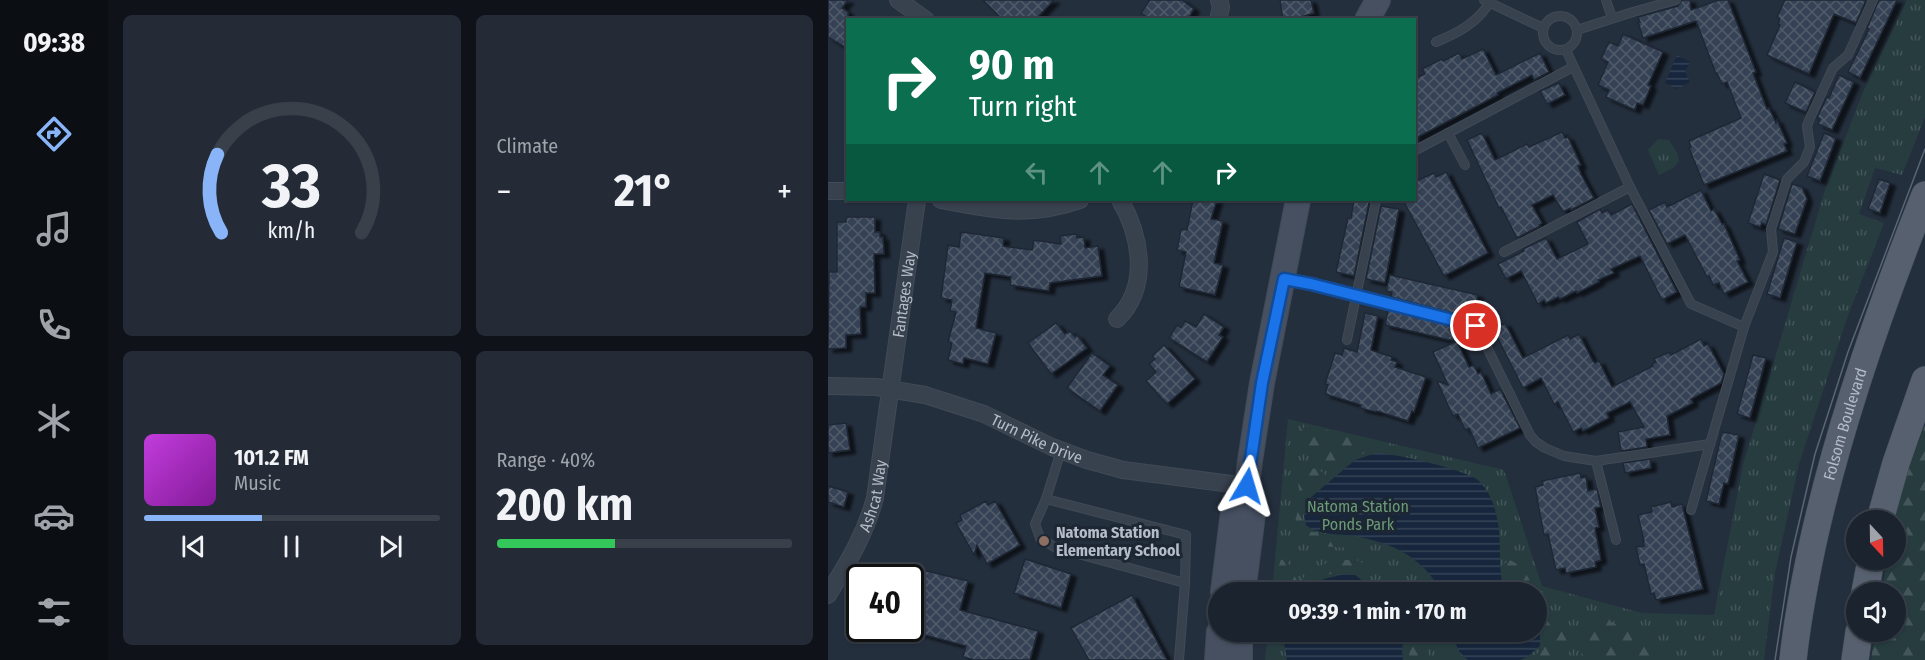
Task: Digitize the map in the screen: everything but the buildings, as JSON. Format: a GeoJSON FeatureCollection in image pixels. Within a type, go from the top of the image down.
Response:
{"type":"FeatureCollection","features":[{"type":"Feature","properties":{"kind":"main road","name":"Folsom Boulevard"},"geometry":{"type":"LineString","coordinates":[[1793,660],[1796,628],[1824,492],[1869,348],[1925,195]]}},
{"type":"Feature","properties":{"kind":"main road"},"geometry":{"type":"LineString","coordinates":[[1883,510],[1896,463],[1925,380]]}},
{"type":"Feature","properties":{"kind":"main road"},"geometry":{"type":"LineString","coordinates":[[1855,660],[1858,642]]}},
{"type":"Feature","properties":{"kind":"street"},"geometry":{"type":"LineString","coordinates":[[898,0],[923,18]]}},
{"type":"Feature","properties":{"kind":"street"},"geometry":{"type":"LineString","coordinates":[[1218,18],[1221,7],[1219,0]]}},
{"type":"Feature","properties":{"kind":"street"},"geometry":{"type":"LineString","coordinates":[[1368,18],[1378,0]]}},
{"type":"Feature","properties":{"kind":"street"},"geometry":{"type":"LineString","coordinates":[[828,191],[846,191]]}},
{"type":"Feature","properties":{"kind":"street","name":"Fantages Way"},"geometry":{"type":"LineString","coordinates":[[889,388],[917,201]]}},
{"type":"Feature","properties":{"kind":"street"},"geometry":{"type":"LineString","coordinates":[[945,201],[1015,211],[1040,210],[1077,201]]}},
{"type":"Feature","properties":{"kind":"street"},"geometry":{"type":"LineString","coordinates":[[1117,318],[1131,303],[1137,290],[1140,268],[1132,229],[1120,201]]}},
{"type":"Feature","properties":{"kind":"street"},"geometry":{"type":"LineString","coordinates":[[1244,582],[1252,514],[1247,486],[1262,383],[1298,201]]}},
{"type":"Feature","properties":{"kind":"street","name":"Turn Pike Drive"},"geometry":{"type":"LineString","coordinates":[[828,386],[889,388],[925,395],[984,414],[1061,451],[1087,460],[1123,470],[1247,486]]}},
{"type":"Feature","properties":{"kind":"street","name":"Ashcat Way"},"geometry":{"type":"LineString","coordinates":[[828,595],[858,545],[868,522],[875,498],[889,388]]}},
{"type":"Feature","properties":{"kind":"street"},"geometry":{"type":"LineString","coordinates":[[1224,582],[1233,512],[1247,486]]}},
{"type":"Feature","properties":{"kind":"street"},"geometry":{"type":"LineString","coordinates":[[1217,660],[1218,642]]}},
{"type":"Feature","properties":{"kind":"street"},"geometry":{"type":"LineString","coordinates":[[1240,642],[1240,660]]}},
{"type":"Feature","properties":{"kind":"lane"},"geometry":{"type":"LineString","coordinates":[[1606,0],[1612,18]]}},
{"type":"Feature","properties":{"kind":"lane"},"geometry":{"type":"LineString","coordinates":[[1577,30],[1676,0]]}},
{"type":"Feature","properties":{"kind":"lane"},"geometry":{"type":"LineString","coordinates":[[1691,510],[1744,327],[1773,252],[1770,229],[1787,179],[1804,162],[1810,147],[1807,126],[1833,68],[1848,55],[1874,0]]}},
{"type":"Feature","properties":{"kind":"lane"},"geometry":{"type":"LineString","coordinates":[[1436,42],[1455,34],[1473,22],[1488,1],[1543,28]]}},
{"type":"Feature","properties":{"kind":"lane"},"geometry":{"type":"LineString","coordinates":[[1562,16],[1572,21],[1577,30],[1575,41],[1566,50],[1557,51],[1547,46],[1542,36],[1547,21],[1562,16]]}},
{"type":"Feature","properties":{"kind":"lane"},"geometry":{"type":"LineString","coordinates":[[1566,50],[1630,187],[1691,304],[1744,327]]}},
{"type":"Feature","properties":{"kind":"lane"},"geometry":{"type":"LineString","coordinates":[[1416,150],[1573,67]]}},
{"type":"Feature","properties":{"kind":"lane"},"geometry":{"type":"LineString","coordinates":[[1448,133],[1465,165]]}},
{"type":"Feature","properties":{"kind":"lane"},"geometry":{"type":"LineString","coordinates":[[1504,252],[1630,187]]}},
{"type":"Feature","properties":{"kind":"lane"},"geometry":{"type":"LineString","coordinates":[[1347,340],[1376,201]]}},
{"type":"Feature","properties":{"kind":"lane"},"geometry":{"type":"LineString","coordinates":[[1284,279],[1476,326],[1536,442],[1564,456],[1596,460],[1710,444]]}},
{"type":"Feature","properties":{"kind":"lane"},"geometry":{"type":"LineString","coordinates":[[1061,451],[1046,499],[1035,524],[1040,538],[1056,549],[1185,583]]}},
{"type":"Feature","properties":{"kind":"lane"},"geometry":{"type":"LineString","coordinates":[[1596,460],[1616,540]]}},
{"type":"Feature","properties":{"kind":"lane"},"geometry":{"type":"LineString","coordinates":[[1046,499],[1186,535],[1179,660]]}},
{"type":"Feature","properties":{"kind":"green space"},"geometry":{"type":"Polygon","coordinates":[[[1907,0],[1925,0],[1925,117],[1902,175],[1875,168],[1859,214],[1884,223],[1846,321],[1799,464],[1775,573],[1764,660],[1265,660],[1267,642],[1547,642],[1547,587],[1642,613],[1714,615],[1743,465],[1825,190],[1863,92],[1907,0]]]}},
{"type":"Feature","properties":{"kind":"green space"},"geometry":{"type":"Polygon","coordinates":[[[1658,139],[1669,140],[1679,161],[1673,168],[1659,175],[1648,150],[1658,139]]]}},
{"type":"Feature","properties":{"kind":"green space","name":"Natoma Station Ponds Park"},"geometry":{"type":"Polygon","coordinates":[[[1288,419],[1504,470],[1541,582],[1273,582],[1288,419]]]}},
{"type":"Feature","properties":{"kind":"green space"},"geometry":{"type":"Polygon","coordinates":[[[1925,425],[1925,660],[1871,660],[1874,642],[1906,642],[1906,582],[1884,582],[1885,570],[1906,570],[1906,510],[1897,510],[1925,425]]]}},
{"type":"Feature","properties":{"kind":"green space"},"geometry":{"type":"Polygon","coordinates":[[[1309,426],[1370,440],[1371,449],[1337,469],[1328,470],[1315,462],[1303,442],[1300,431],[1309,426]]]}},
{"type":"Feature","properties":{"kind":"green space"},"geometry":{"type":"Polygon","coordinates":[[[1306,468],[1319,470],[1326,476],[1326,479],[1304,507],[1303,520],[1306,528],[1312,532],[1359,538],[1362,541],[1360,546],[1355,548],[1316,546],[1296,538],[1295,524],[1300,496],[1298,472],[1306,468]]]}},
{"type":"Feature","properties":{"kind":"green space"},"geometry":{"type":"Polygon","coordinates":[[[1286,559],[1297,581],[1322,565],[1338,561],[1360,561],[1365,566],[1365,571],[1359,574],[1349,570],[1333,573],[1310,582],[1279,582],[1281,560],[1286,559]]]}},
{"type":"Feature","properties":{"kind":"green space"},"geometry":{"type":"Polygon","coordinates":[[[1509,560],[1514,562],[1531,582],[1506,582],[1503,565],[1509,560]]]}},
{"type":"Feature","properties":{"kind":"green space"},"geometry":{"type":"Polygon","coordinates":[[[1547,607],[1567,623],[1571,639],[1570,651],[1566,660],[1526,660],[1543,650],[1546,643],[1547,607]]]}},
{"type":"Feature","properties":{"kind":"green space"},"geometry":{"type":"Polygon","coordinates":[[[1599,618],[1635,634],[1666,660],[1581,660],[1584,630],[1592,621],[1599,618]]]}},
{"type":"Feature","properties":{"kind":"green space"},"geometry":{"type":"Polygon","coordinates":[[[1410,642],[1426,642],[1430,660],[1409,660],[1410,642]]]}},
{"type":"Feature","properties":{"kind":"water"},"geometry":{"type":"Polygon","coordinates":[[[1677,55],[1690,62],[1685,72],[1690,82],[1677,89],[1665,83],[1677,55]]]}},
{"type":"Feature","properties":{"kind":"water"},"geometry":{"type":"Polygon","coordinates":[[[1376,453],[1385,454],[1446,467],[1479,481],[1495,510],[1502,582],[1435,582],[1414,559],[1389,545],[1361,537],[1320,532],[1306,525],[1304,515],[1310,498],[1355,460],[1376,453]]]}},
{"type":"Feature","properties":{"kind":"water"},"geometry":{"type":"Polygon","coordinates":[[[1344,574],[1355,575],[1364,582],[1318,582],[1344,574]]]}},
{"type":"Feature","properties":{"kind":"water"},"geometry":{"type":"Polygon","coordinates":[[[1284,642],[1403,642],[1403,660],[1287,660],[1284,642]]]}},
{"type":"Feature","properties":{"kind":"water"},"geometry":{"type":"Polygon","coordinates":[[[1455,642],[1540,642],[1540,646],[1520,660],[1468,660],[1455,642]]]}},
{"type":"Feature","properties":{"kind":"tram line"},"geometry":{"type":"LineString","coordinates":[[1775,660],[1791,557],[1815,454],[1848,352],[1925,149]]}},
{"type":"Feature","properties":{"kind":"place","name":"Natoma Station Elementary School"},"geometry":{"type":"Point","coordinates":[1044,541]}},
{"type":"Feature","properties":{"kind":"route"},"geometry":{"type":"LineString","coordinates":[[1247,486],[1262,383],[1284,279],[1476,326]]}}]}
